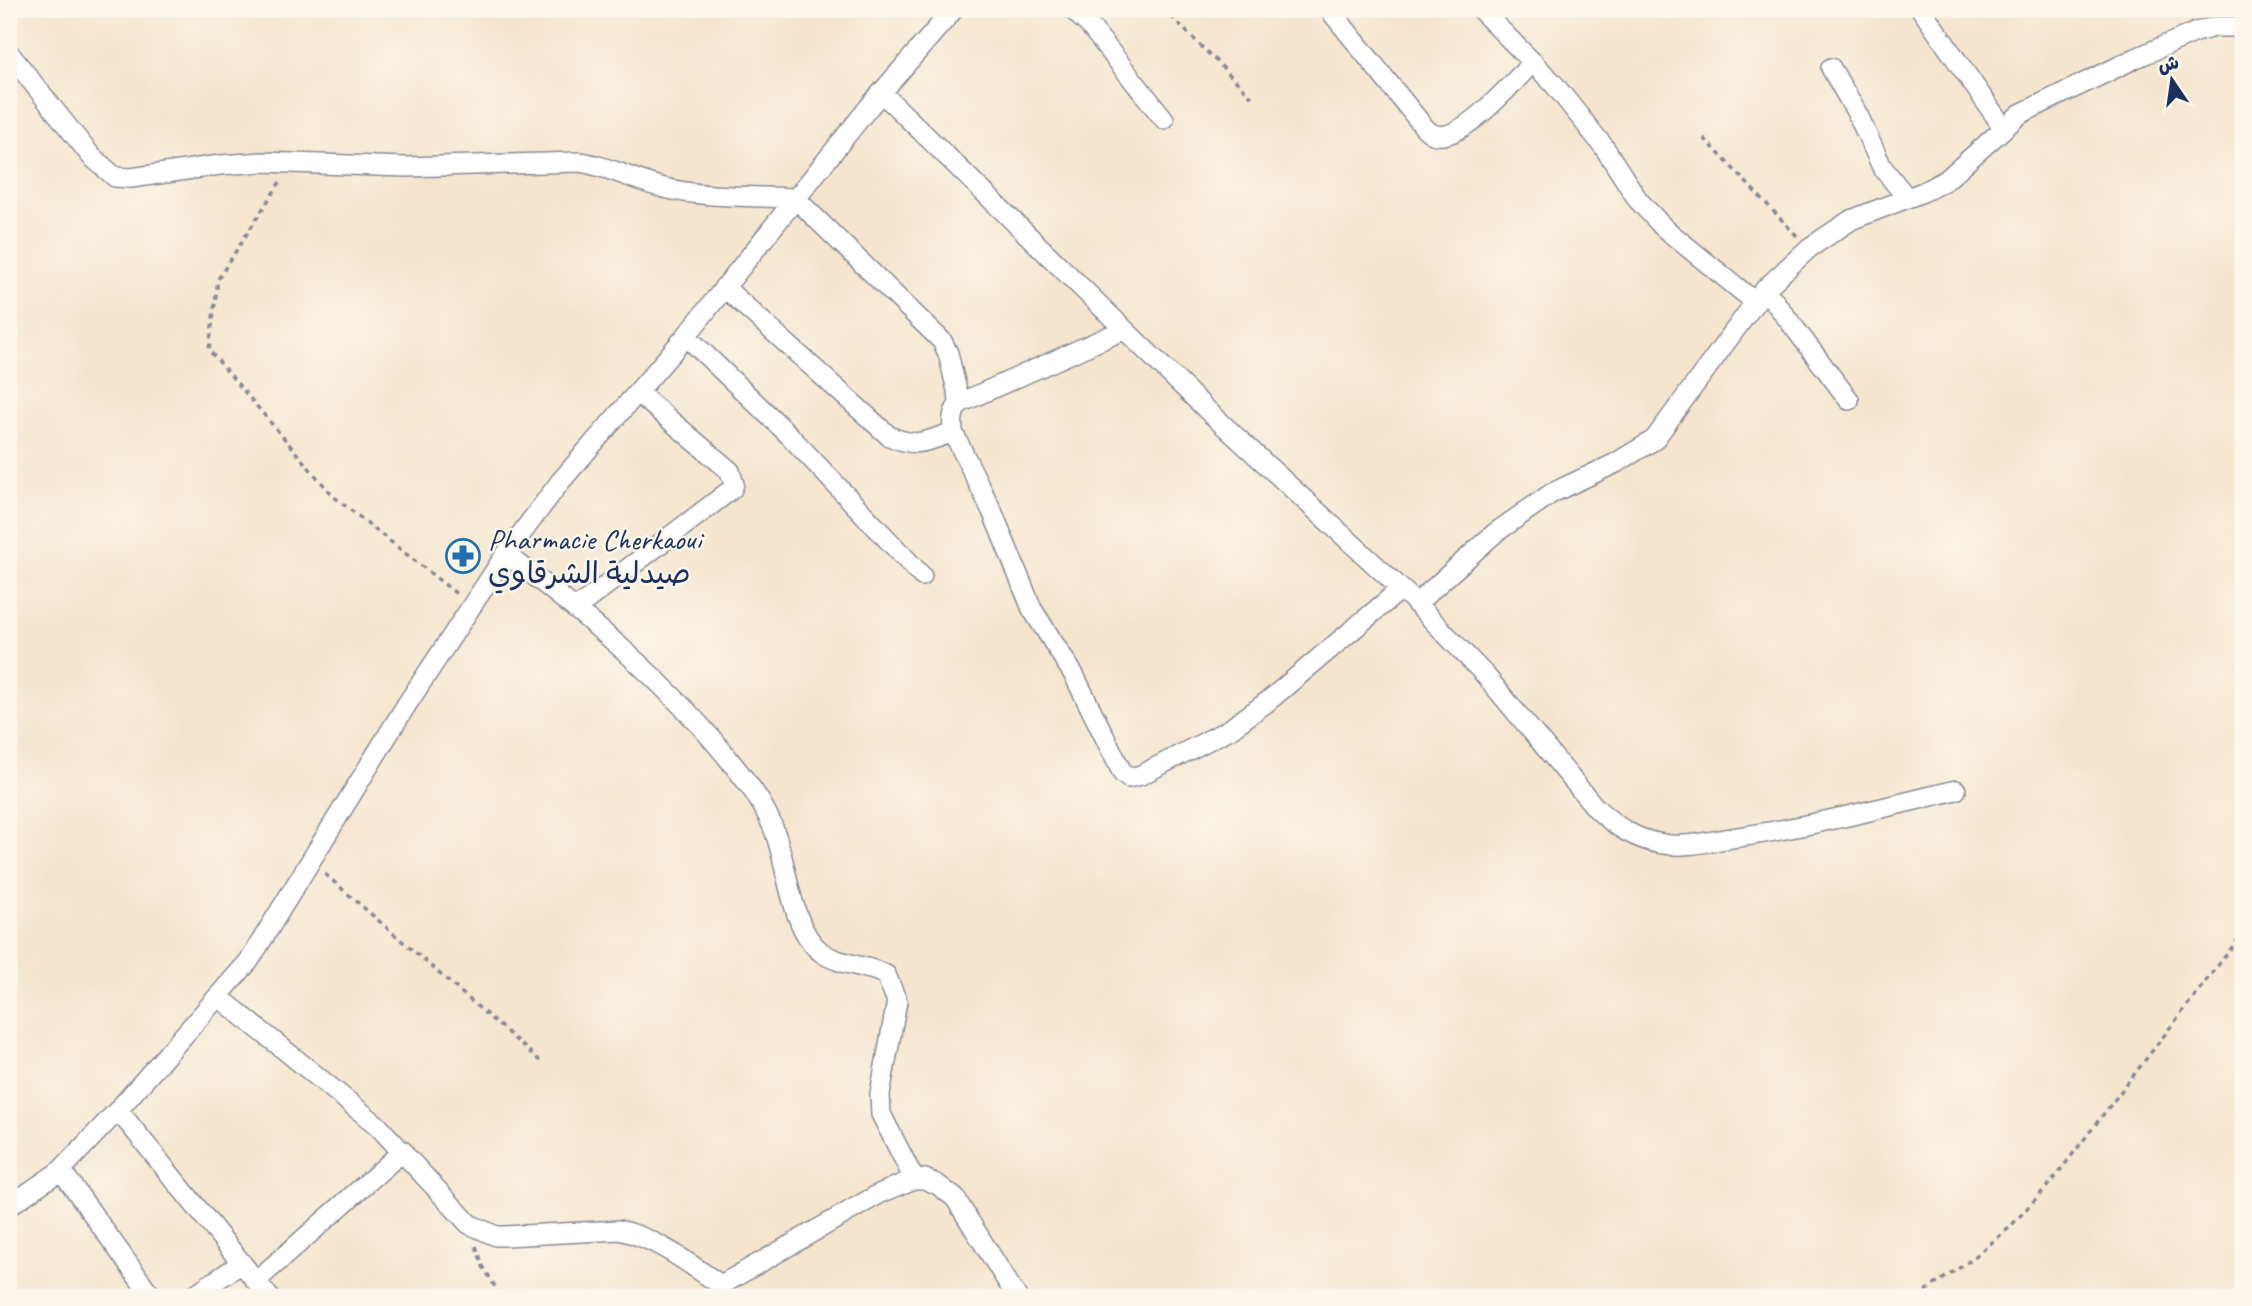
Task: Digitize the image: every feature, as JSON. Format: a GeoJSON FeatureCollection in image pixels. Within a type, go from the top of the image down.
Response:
{"type":"FeatureCollection","features":[{"type":"Feature","properties":{"kind":"street"},"geometry":{"type":"LineString","coordinates":[[9,1206],[61,1170],[118,1110],[249,961],[471,605],[560,482],[686,336],[795,198],[954,9]]}},
{"type":"Feature","properties":{"kind":"street"},"geometry":{"type":"LineString","coordinates":[[1072,9],[1100,39],[1164,119]]}},
{"type":"Feature","properties":{"kind":"street"},"geometry":{"type":"LineString","coordinates":[[1329,9],[1424,127],[1434,135],[1460,129],[1479,116],[1533,62]]}},
{"type":"Feature","properties":{"kind":"street"},"geometry":{"type":"LineString","coordinates":[[1480,9],[1553,83],[1647,209],[1688,248],[1760,295],[1849,400]]}},
{"type":"Feature","properties":{"kind":"street"},"geometry":{"type":"LineString","coordinates":[[1921,9],[2003,127]]}},
{"type":"Feature","properties":{"kind":"street"},"geometry":{"type":"LineString","coordinates":[[1416,604],[1495,533],[1552,493],[1616,463],[1654,440],[1760,295],[1809,248],[1851,220],[1946,180],[2003,127],[2048,99],[2196,32],[2214,27],[2243,27]]}},
{"type":"Feature","properties":{"kind":"street"},"geometry":{"type":"LineString","coordinates":[[9,53],[92,156],[115,177],[131,178],[220,165],[292,163],[405,167],[580,162],[597,164],[640,181],[692,194],[795,198],[942,341],[948,353],[960,403]]}},
{"type":"Feature","properties":{"kind":"street"},"geometry":{"type":"LineString","coordinates":[[1831,68],[1858,115],[1882,167],[1906,197]]}},
{"type":"Feature","properties":{"kind":"street"},"geometry":{"type":"LineString","coordinates":[[883,94],[1123,330],[1401,589],[1485,675],[1595,807],[1612,823],[1631,835],[1648,841],[1677,845],[1781,831],[1956,790]]}},
{"type":"Feature","properties":{"kind":"street"},"geometry":{"type":"LineString","coordinates":[[724,287],[889,436],[907,444],[924,442],[953,432]]}},
{"type":"Feature","properties":{"kind":"street"},"geometry":{"type":"LineString","coordinates":[[1123,330],[960,403],[954,410],[952,420],[953,432],[992,511],[1032,609],[1074,675],[1123,774],[1128,778],[1141,775],[1230,730],[1401,589]]}},
{"type":"Feature","properties":{"kind":"street"},"geometry":{"type":"LineString","coordinates":[[686,336],[788,435],[922,576]]}},
{"type":"Feature","properties":{"kind":"street"},"geometry":{"type":"LineString","coordinates":[[575,609],[732,489],[734,484],[730,471],[638,393]]}},
{"type":"Feature","properties":{"kind":"street"},"geometry":{"type":"LineString","coordinates":[[506,555],[575,609],[673,696],[733,764],[763,804],[775,833],[797,912],[807,937],[820,951],[833,959],[886,975],[897,1002],[880,1094],[881,1114],[914,1179]]}},
{"type":"Feature","properties":{"kind":"street"},"geometry":{"type":"LineString","coordinates":[[219,997],[377,1125],[468,1224],[495,1236],[619,1230],[629,1232],[655,1243],[723,1291],[879,1194],[914,1179],[925,1179],[955,1198],[1017,1297]]}},
{"type":"Feature","properties":{"kind":"street"},"geometry":{"type":"LineString","coordinates":[[118,1110],[269,1297]]}},
{"type":"Feature","properties":{"kind":"street"},"geometry":{"type":"LineString","coordinates":[[256,1281],[403,1151]]}},
{"type":"Feature","properties":{"kind":"street"},"geometry":{"type":"LineString","coordinates":[[61,1170],[152,1297]]}},
{"type":"Feature","properties":{"kind":"street"},"geometry":{"type":"LineString","coordinates":[[191,1297],[242,1263]]}},
{"type":"Feature","properties":{"kind":"path"},"geometry":{"type":"LineString","coordinates":[[1164,9],[1252,97]]}},
{"type":"Feature","properties":{"kind":"path"},"geometry":{"type":"LineString","coordinates":[[1703,138],[1809,248]]}},
{"type":"Feature","properties":{"kind":"path"},"geometry":{"type":"LineString","coordinates":[[292,163],[218,279],[209,350],[333,496],[471,605]]}},
{"type":"Feature","properties":{"kind":"path"},"geometry":{"type":"LineString","coordinates":[[310,861],[540,1062]]}},
{"type":"Feature","properties":{"kind":"path"},"geometry":{"type":"LineString","coordinates":[[1917,1297],[1972,1259],[2009,1228],[2052,1181],[2243,933]]}},
{"type":"Feature","properties":{"kind":"path"},"geometry":{"type":"LineString","coordinates":[[468,1224],[483,1266],[501,1297]]}},
{"type":"Feature","properties":{"kind":"place","name":"Pharmacie Cherkaoui صيدلية الشرقاوي"},"geometry":{"type":"Point","coordinates":[463,556]}}]}
